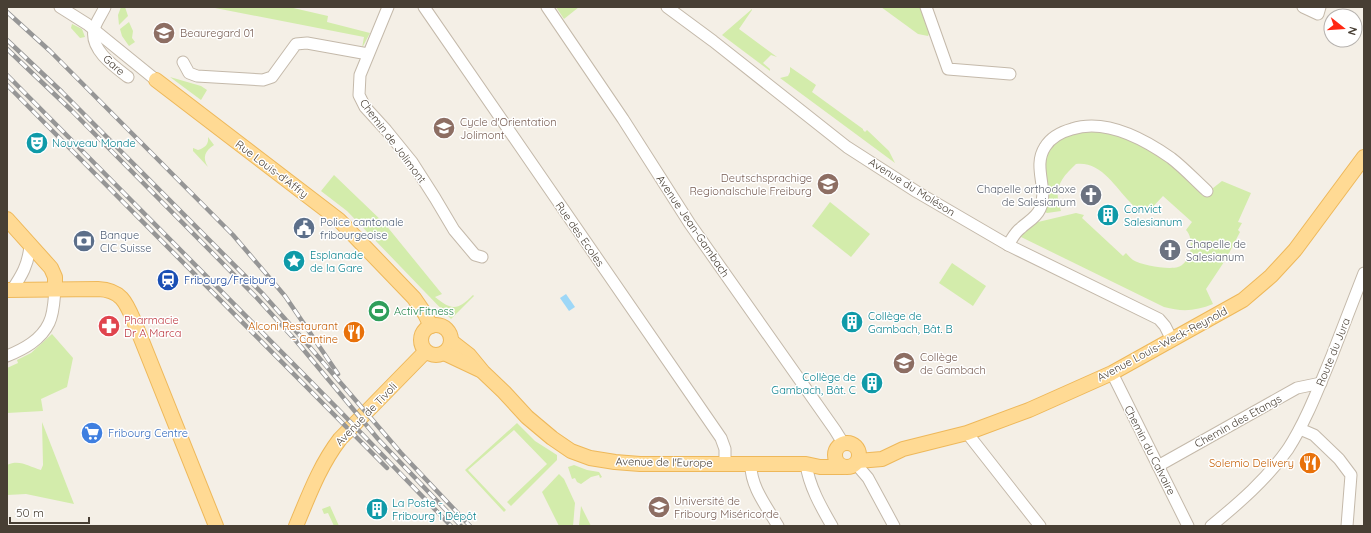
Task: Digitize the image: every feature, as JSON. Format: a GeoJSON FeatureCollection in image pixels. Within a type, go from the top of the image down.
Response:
{"type":"FeatureCollection","features":[{"type":"Feature","properties":{"kind":"main road","name":"Rue Louis-d'Affry"},"geometry":{"type":"LineString","coordinates":[[156,80],[339,220],[414,298],[431,326]]}},
{"type":"Feature","properties":{"kind":"main road","name":"Avenue Louis-Weck-Reynold"},"geometry":{"type":"LineString","coordinates":[[854,461],[882,459],[903,450],[967,433],[1029,410],[1112,373],[1243,300],[1271,276],[1295,250],[1364,157]]}},
{"type":"Feature","properties":{"kind":"main road"},"geometry":{"type":"LineString","coordinates":[[7,220],[50,268],[55,277],[55,289]]}},
{"type":"Feature","properties":{"kind":"main road"},"geometry":{"type":"LineString","coordinates":[[10,290],[98,289],[110,290],[120,297],[128,308],[216,526]]}},
{"type":"Feature","properties":{"kind":"main road"},"geometry":{"type":"LineString","coordinates":[[438,325],[445,328],[450,334],[448,347],[435,356],[425,352],[421,346],[420,337],[424,330],[431,326],[438,325]]}},
{"type":"Feature","properties":{"kind":"main road","name":"Avenue de l'Europe"},"geometry":{"type":"LineString","coordinates":[[448,347],[483,372],[527,417],[552,438],[571,451],[590,458],[640,464],[806,464],[820,467],[854,461]]}},
{"type":"Feature","properties":{"kind":"main road","name":"Avenue de Tivoli"},"geometry":{"type":"LineString","coordinates":[[296,526],[317,476],[340,438],[425,352]]}},
{"type":"Feature","properties":{"kind":"main road"},"geometry":{"type":"LineString","coordinates":[[847,443],[854,444],[854,461],[838,463],[835,457],[839,448],[847,443]]}},
{"type":"Feature","properties":{"kind":"main road","name":"Avenue de l'Europe"},"geometry":{"type":"LineString","coordinates":[[806,464],[839,448]]}},
{"type":"Feature","properties":{"kind":"street","name":"Rue Louis-d'Affry"},"geometry":{"type":"LineString","coordinates":[[60,7],[87,24],[156,80]]}},
{"type":"Feature","properties":{"kind":"street"},"geometry":{"type":"LineString","coordinates":[[94,30],[105,7]]}},
{"type":"Feature","properties":{"kind":"street","name":"Chemin de Jolimont"},"geometry":{"type":"LineString","coordinates":[[388,7],[360,75],[359,95],[365,107],[412,162],[436,198],[454,230],[475,255],[482,257]]}},
{"type":"Feature","properties":{"kind":"street","name":"Rue des Ecoles"},"geometry":{"type":"LineString","coordinates":[[424,7],[721,438],[725,449],[725,464]]}},
{"type":"Feature","properties":{"kind":"street","name":"Avenue Jean-Gambach"},"geometry":{"type":"LineString","coordinates":[[547,7],[623,119],[690,224],[836,430],[839,448]]}},
{"type":"Feature","properties":{"kind":"street","name":"Avenue du Moléson"},"geometry":{"type":"LineString","coordinates":[[666,7],[713,41],[847,147],[926,197],[1008,244],[1159,320],[1165,326],[1172,340]]}},
{"type":"Feature","properties":{"kind":"street"},"geometry":{"type":"LineString","coordinates":[[926,7],[948,68],[1010,74]]}},
{"type":"Feature","properties":{"kind":"street"},"geometry":{"type":"LineString","coordinates":[[1303,7],[1318,14],[1320,7]]}},
{"type":"Feature","properties":{"kind":"street","name":"Gare"},"geometry":{"type":"LineString","coordinates":[[94,30],[94,37],[103,56],[128,77]]}},
{"type":"Feature","properties":{"kind":"street"},"geometry":{"type":"LineString","coordinates":[[183,62],[189,73],[197,76],[263,80],[272,77],[296,44],[307,43],[368,54]]}},
{"type":"Feature","properties":{"kind":"street"},"geometry":{"type":"LineString","coordinates":[[1008,244],[1020,228],[1032,219],[1040,210],[1042,190],[1039,167],[1040,156],[1045,147],[1060,132],[1075,128],[1091,126],[1109,127],[1153,146],[1172,159],[1207,191]]}},
{"type":"Feature","properties":{"kind":"street"},"geometry":{"type":"LineString","coordinates":[[10,290],[26,268],[29,260],[30,246]]}},
{"type":"Feature","properties":{"kind":"street","name":"Route du Jura"},"geometry":{"type":"LineString","coordinates":[[1211,526],[1239,504],[1268,474],[1287,450],[1300,429],[1321,383],[1364,273]]}},
{"type":"Feature","properties":{"kind":"street"},"geometry":{"type":"LineString","coordinates":[[7,356],[26,348],[44,332],[50,323],[55,289]]}},
{"type":"Feature","properties":{"kind":"street","name":"Chemin du Calvaire"},"geometry":{"type":"LineString","coordinates":[[1112,373],[1188,526]]}},
{"type":"Feature","properties":{"kind":"street","name":"Chemin des Etangs"},"geometry":{"type":"LineString","coordinates":[[1158,466],[1297,388],[1321,383]]}},
{"type":"Feature","properties":{"kind":"street"},"geometry":{"type":"LineString","coordinates":[[1300,429],[1314,435],[1339,459],[1351,475],[1347,526]]}},
{"type":"Feature","properties":{"kind":"street"},"geometry":{"type":"LineString","coordinates":[[967,433],[1040,526]]}},
{"type":"Feature","properties":{"kind":"street"},"geometry":{"type":"LineString","coordinates":[[854,461],[868,478],[894,526]]}},
{"type":"Feature","properties":{"kind":"street"},"geometry":{"type":"LineString","coordinates":[[751,464],[750,473],[778,526]]}},
{"type":"Feature","properties":{"kind":"street"},"geometry":{"type":"LineString","coordinates":[[806,464],[809,480],[821,507],[832,526]]}},
{"type":"Feature","properties":{"kind":"green space"},"geometry":{"type":"Polygon","coordinates":[[[121,7],[125,7],[128,16],[119,25],[118,15],[121,7]]]}},
{"type":"Feature","properties":{"kind":"green space"},"geometry":{"type":"Polygon","coordinates":[[[210,7],[289,7],[328,16],[327,22],[370,33],[362,48],[364,37],[210,7]]]}},
{"type":"Feature","properties":{"kind":"green space"},"geometry":{"type":"Polygon","coordinates":[[[556,7],[579,7],[564,19],[556,7]]]}},
{"type":"Feature","properties":{"kind":"green space"},"geometry":{"type":"Polygon","coordinates":[[[881,7],[924,7],[931,29],[928,36],[918,34],[881,7]]]}},
{"type":"Feature","properties":{"kind":"green space"},"geometry":{"type":"Polygon","coordinates":[[[752,9],[739,29],[777,57],[771,55],[763,63],[770,69],[770,71],[722,35],[752,9]]]}},
{"type":"Feature","properties":{"kind":"green space"},"geometry":{"type":"Polygon","coordinates":[[[129,22],[133,31],[132,38],[135,42],[129,46],[122,36],[120,29],[129,22]]]}},
{"type":"Feature","properties":{"kind":"green space"},"geometry":{"type":"Polygon","coordinates":[[[72,24],[82,29],[85,37],[80,38],[71,28],[72,24]]]}},
{"type":"Feature","properties":{"kind":"green space"},"geometry":{"type":"Polygon","coordinates":[[[790,67],[816,85],[812,92],[865,132],[867,130],[889,151],[895,163],[780,78],[788,76],[790,67]]]}},
{"type":"Feature","properties":{"kind":"green space"},"geometry":{"type":"Polygon","coordinates":[[[170,77],[201,86],[207,90],[201,100],[170,77]]]}},
{"type":"Feature","properties":{"kind":"green space"},"geometry":{"type":"Polygon","coordinates":[[[1089,131],[1115,134],[1144,147],[1158,155],[1176,169],[1203,196],[1222,181],[1251,193],[1238,222],[1242,223],[1238,230],[1240,232],[1226,259],[1206,289],[1213,304],[1189,310],[1177,310],[1164,307],[1019,236],[1031,225],[1038,222],[1076,213],[1084,215],[1082,218],[1123,256],[1126,253],[1132,259],[1142,264],[1168,268],[1178,267],[1185,263],[1191,246],[1189,235],[1186,230],[1192,222],[1163,196],[1147,213],[1140,211],[1107,176],[1085,164],[1076,164],[1062,180],[1058,190],[1061,211],[1045,212],[1044,159],[1054,142],[1069,134],[1089,131]]]}},
{"type":"Feature","properties":{"kind":"green space"},"geometry":{"type":"Polygon","coordinates":[[[208,137],[214,145],[205,154],[205,160],[208,167],[193,151],[193,148],[198,150],[205,147],[208,142],[208,137]]]}},
{"type":"Feature","properties":{"kind":"green space"},"geometry":{"type":"Polygon","coordinates":[[[334,175],[385,224],[442,294],[435,297],[446,305],[455,307],[463,304],[473,295],[474,296],[451,319],[347,211],[321,191],[334,175]]]}},
{"type":"Feature","properties":{"kind":"green space"},"geometry":{"type":"Polygon","coordinates":[[[830,202],[870,234],[851,257],[812,226],[830,202]]]}},
{"type":"Feature","properties":{"kind":"green space"},"geometry":{"type":"Polygon","coordinates":[[[952,263],[986,286],[973,306],[939,283],[952,263]]]}},
{"type":"Feature","properties":{"kind":"green space"},"geometry":{"type":"Polygon","coordinates":[[[52,334],[73,358],[67,387],[41,399],[43,411],[7,413],[7,368],[18,363],[17,360],[31,353],[52,334]]]}},
{"type":"Feature","properties":{"kind":"green space"},"geometry":{"type":"Polygon","coordinates":[[[42,422],[74,504],[26,494],[7,495],[7,465],[12,463],[20,463],[41,470],[43,465],[42,422]]]}},
{"type":"Feature","properties":{"kind":"green space"},"geometry":{"type":"Polygon","coordinates":[[[517,423],[535,441],[557,455],[557,460],[511,506],[507,502],[547,464],[514,430],[468,470],[506,510],[504,512],[465,470],[517,423]]]}},
{"type":"Feature","properties":{"kind":"green space"},"geometry":{"type":"Polygon","coordinates":[[[574,465],[587,470],[599,472],[602,477],[600,478],[599,475],[591,477],[581,484],[577,482],[575,478],[572,479],[568,467],[574,465]]]}},
{"type":"Feature","properties":{"kind":"green space"},"geometry":{"type":"Polygon","coordinates":[[[559,474],[564,479],[575,503],[573,526],[559,526],[542,492],[559,474]]]}},
{"type":"Feature","properties":{"kind":"green space"},"geometry":{"type":"Polygon","coordinates":[[[330,506],[339,526],[334,526],[328,513],[324,514],[322,509],[330,506]]]}},
{"type":"Feature","properties":{"kind":"green space"},"geometry":{"type":"Polygon","coordinates":[[[581,506],[591,526],[579,526],[581,506]]]}},
{"type":"Feature","properties":{"kind":"water"},"geometry":{"type":"Polygon","coordinates":[[[566,294],[575,307],[569,311],[560,298],[566,294]]]}},
{"type":"Feature","properties":{"kind":"railway"},"geometry":{"type":"LineString","coordinates":[[7,12],[50,51],[233,235],[285,296],[338,374]]}},
{"type":"Feature","properties":{"kind":"railway"},"geometry":{"type":"LineString","coordinates":[[7,40],[62,92],[262,293],[401,453],[470,526]]}},
{"type":"Feature","properties":{"kind":"railway"},"geometry":{"type":"LineString","coordinates":[[7,49],[71,110],[257,298],[297,342],[378,439],[461,526]]}},
{"type":"Feature","properties":{"kind":"railway"},"geometry":{"type":"LineString","coordinates":[[7,75],[336,407],[451,526]]}},
{"type":"Feature","properties":{"kind":"railway"},"geometry":{"type":"LineString","coordinates":[[7,85],[387,468]]}},
{"type":"Feature","properties":{"kind":"place","name":"Beauregard 01"},"geometry":{"type":"Point","coordinates":[164,33]}},
{"type":"Feature","properties":{"kind":"place","name":"Cycle d'Orientation Jolimont"},"geometry":{"type":"Point","coordinates":[444,128]}},
{"type":"Feature","properties":{"kind":"place","name":"Nouveau Monde"},"geometry":{"type":"Point","coordinates":[37,143]}},
{"type":"Feature","properties":{"kind":"place","name":"Deutschsprachige Regionalschule Freiburg"},"geometry":{"type":"Point","coordinates":[828,184]}},
{"type":"Feature","properties":{"kind":"place","name":"Chapelle orthodoxe de Salesianum"},"geometry":{"type":"Point","coordinates":[1091,195]}},
{"type":"Feature","properties":{"kind":"place","name":"Convict Salesianum"},"geometry":{"type":"Point","coordinates":[1108,215]}},
{"type":"Feature","properties":{"kind":"place","name":"Police cantonale fribourgeoise"},"geometry":{"type":"Point","coordinates":[304,228]}},
{"type":"Feature","properties":{"kind":"place","name":"Banque CIC Suisse"},"geometry":{"type":"Point","coordinates":[84,241]}},
{"type":"Feature","properties":{"kind":"place","name":"Chapelle de Salesianum"},"geometry":{"type":"Point","coordinates":[1170,250]}},
{"type":"Feature","properties":{"kind":"place","name":"Esplanade de la Gare"},"geometry":{"type":"Point","coordinates":[294,261]}},
{"type":"Feature","properties":{"kind":"place","name":"Fribourg/Freiburg"},"geometry":{"type":"Point","coordinates":[168,280]}},
{"type":"Feature","properties":{"kind":"place","name":"ActivFitness"},"geometry":{"type":"Point","coordinates":[379,311]}},
{"type":"Feature","properties":{"kind":"place","name":"Collège de Gambach, Bât. B"},"geometry":{"type":"Point","coordinates":[852,322]}},
{"type":"Feature","properties":{"kind":"place","name":"Pharmacie Dr A Marca"},"geometry":{"type":"Point","coordinates":[109,326]}},
{"type":"Feature","properties":{"kind":"place","name":"Alconi Restaurant - Cantine"},"geometry":{"type":"Point","coordinates":[354,332]}},
{"type":"Feature","properties":{"kind":"place","name":"Collège de Gambach"},"geometry":{"type":"Point","coordinates":[904,363]}},
{"type":"Feature","properties":{"kind":"place","name":"Collège de Gambach, Bât. C"},"geometry":{"type":"Point","coordinates":[872,383]}},
{"type":"Feature","properties":{"kind":"place","name":"Fribourg Centre"},"geometry":{"type":"Point","coordinates":[92,433]}},
{"type":"Feature","properties":{"kind":"place","name":"Solemio Delivery"},"geometry":{"type":"Point","coordinates":[1310,463]}},
{"type":"Feature","properties":{"kind":"place","name":"Université de Fribourg Miséricorde"},"geometry":{"type":"Point","coordinates":[659,507]}},
{"type":"Feature","properties":{"kind":"place","name":"La Poste - Fribourg 1 Dépôt"},"geometry":{"type":"Point","coordinates":[377,509]}}]}
